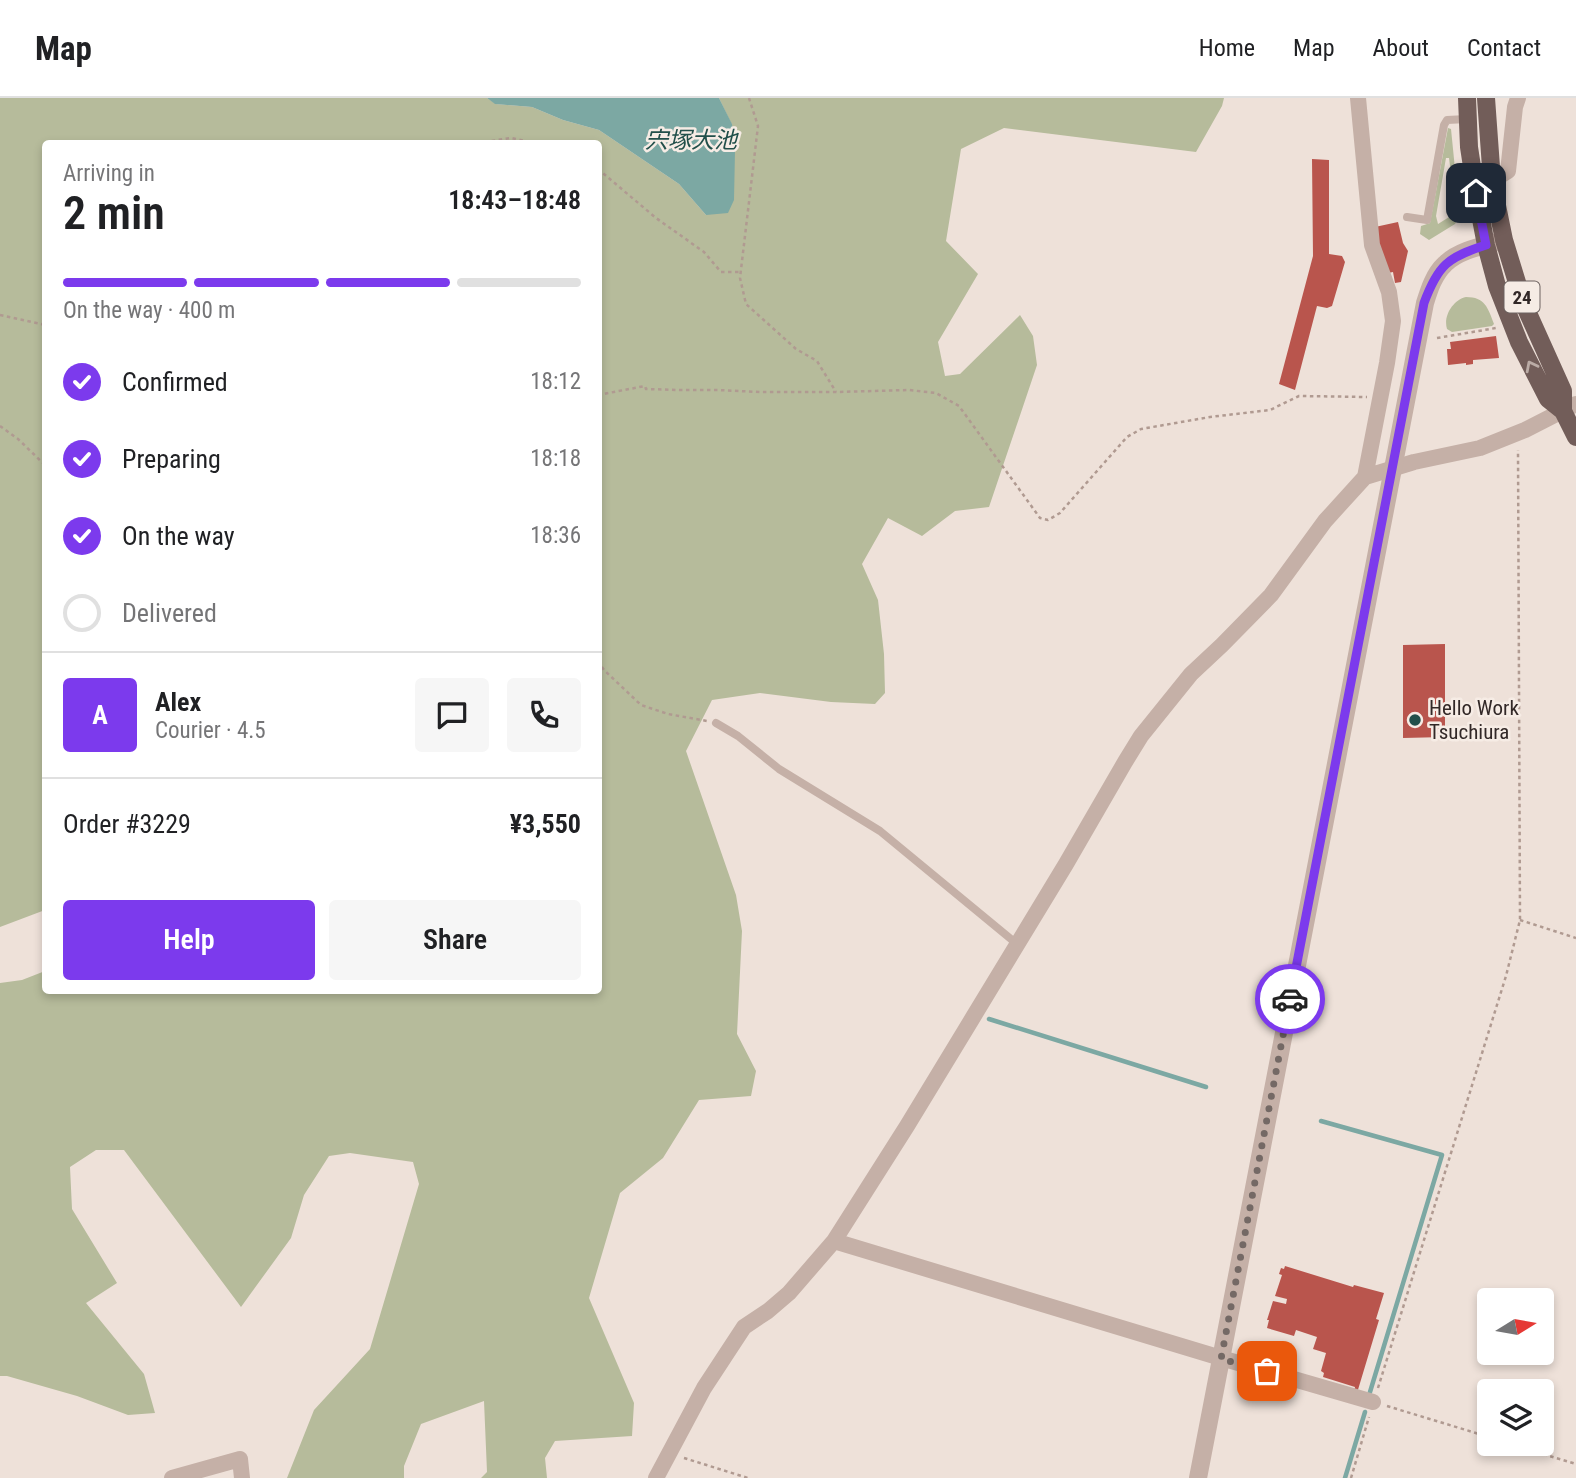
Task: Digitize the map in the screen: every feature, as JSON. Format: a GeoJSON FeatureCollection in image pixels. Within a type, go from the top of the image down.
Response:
{"type":"FeatureCollection","features":[{"type":"Feature","properties":{"kind":"main road","name":"24"},"geometry":{"type":"LineString","coordinates":[[1467,98],[1472,170],[1486,245],[1497,286],[1519,342],[1548,399],[1570,407]]}},
{"type":"Feature","properties":{"kind":"main road","name":"24"},"geometry":{"type":"LineString","coordinates":[[1486,98],[1492,181],[1504,240],[1523,302],[1570,407],[1576,437]]}},
{"type":"Feature","properties":{"kind":"street"},"geometry":{"type":"LineString","coordinates":[[1358,98],[1372,245],[1388,292],[1393,321],[1381,401],[1365,477]]}},
{"type":"Feature","properties":{"kind":"street"},"geometry":{"type":"LineString","coordinates":[[1492,181],[1508,171],[1518,98]]}},
{"type":"Feature","properties":{"kind":"street"},"geometry":{"type":"LineString","coordinates":[[1198,1478],[1424,303],[1444,264],[1456,256],[1504,240]]}},
{"type":"Feature","properties":{"kind":"street"},"geometry":{"type":"LineString","coordinates":[[656,1478],[704,1388],[744,1327],[789,1293],[834,1241],[907,1126],[1142,736],[1191,674],[1271,595],[1325,521],[1365,477],[1480,448],[1518,433],[1570,407]]}},
{"type":"Feature","properties":{"kind":"street"},"geometry":{"type":"LineString","coordinates":[[834,1241],[1221,1359],[1373,1402]]}},
{"type":"Feature","properties":{"kind":"street"},"geometry":{"type":"LineString","coordinates":[[172,1478],[240,1459],[243,1478]]}},
{"type":"Feature","properties":{"kind":"lane"},"geometry":{"type":"LineString","coordinates":[[1407,217],[1427,220],[1444,125],[1447,120],[1468,119]]}},
{"type":"Feature","properties":{"kind":"lane"},"geometry":{"type":"LineString","coordinates":[[716,723],[738,736],[779,769],[880,831],[1017,944]]}},
{"type":"Feature","properties":{"kind":"path"},"geometry":{"type":"LineString","coordinates":[[749,98],[758,126],[740,278],[746,304],[796,349],[817,361],[836,392]]}},
{"type":"Feature","properties":{"kind":"path"},"geometry":{"type":"LineString","coordinates":[[498,140],[520,140]]}},
{"type":"Feature","properties":{"kind":"path"},"geometry":{"type":"LineString","coordinates":[[602,172],[656,218],[704,253],[721,272],[741,272]]}},
{"type":"Feature","properties":{"kind":"path"},"geometry":{"type":"LineString","coordinates":[[0,315],[42,324]]}},
{"type":"Feature","properties":{"kind":"path"},"geometry":{"type":"LineString","coordinates":[[1437,338],[1499,327]]}},
{"type":"Feature","properties":{"kind":"path"},"geometry":{"type":"LineString","coordinates":[[602,394],[645,386],[646,389],[679,390],[909,390],[936,393],[959,406],[1040,518],[1048,520],[1060,513],[1127,437],[1141,429],[1269,410],[1299,396],[1367,397],[1381,401]]}},
{"type":"Feature","properties":{"kind":"path"},"geometry":{"type":"LineString","coordinates":[[0,426],[42,462]]}},
{"type":"Feature","properties":{"kind":"path"},"geometry":{"type":"LineString","coordinates":[[1351,1478],[1506,976],[1520,920],[1518,433]]}},
{"type":"Feature","properties":{"kind":"path"},"geometry":{"type":"LineString","coordinates":[[602,667],[641,705],[716,723]]}},
{"type":"Feature","properties":{"kind":"path"},"geometry":{"type":"LineString","coordinates":[[1520,920],[1576,938]]}},
{"type":"Feature","properties":{"kind":"path"},"geometry":{"type":"LineString","coordinates":[[1373,1402],[1477,1433]]}},
{"type":"Feature","properties":{"kind":"path"},"geometry":{"type":"LineString","coordinates":[[669,1453],[748,1478]]}},
{"type":"Feature","properties":{"kind":"path"},"geometry":{"type":"LineString","coordinates":[[1550,1456],[1576,1464]]}},
{"type":"Feature","properties":{"kind":"green space"},"geometry":{"type":"Polygon","coordinates":[[[0,98],[487,98],[496,104],[532,107],[563,120],[599,130],[679,184],[706,215],[732,125],[719,98],[1224,98],[1196,152],[1004,128],[961,149],[946,241],[978,274],[938,342],[945,376],[960,374],[1020,315],[1033,336],[1037,365],[989,507],[955,511],[922,536],[888,518],[862,564],[878,600],[884,654],[885,693],[875,704],[831,702],[760,693],[712,700],[686,751],[736,895],[742,931],[737,1034],[756,1071],[751,1096],[699,1100],[663,1158],[620,1193],[589,1298],[634,1403],[632,1436],[555,1441],[545,1458],[547,1478],[481,1478],[487,1472],[484,1401],[421,1424],[404,1466],[404,1478],[287,1478],[314,1410],[370,1349],[419,1184],[413,1162],[350,1153],[329,1156],[304,1195],[291,1238],[241,1307],[124,1150],[96,1150],[70,1167],[72,1209],[117,1283],[86,1303],[144,1374],[155,1413],[128,1415],[77,1396],[0,1376],[0,983],[22,980],[42,972],[42,994],[602,994],[602,140],[42,140],[42,911],[0,927],[0,98]]]}},
{"type":"Feature","properties":{"kind":"green space"},"geometry":{"type":"Polygon","coordinates":[[[1448,128],[1451,129],[1462,211],[1455,224],[1429,240],[1420,234],[1421,226],[1430,223],[1448,128]],[[1446,158],[1436,216],[1438,224],[1454,214],[1449,158],[1446,158]]]}},
{"type":"Feature","properties":{"kind":"green space"},"geometry":{"type":"Polygon","coordinates":[[[1466,297],[1478,299],[1485,304],[1494,324],[1492,326],[1452,332],[1447,329],[1446,319],[1450,309],[1457,301],[1466,297]]]}},
{"type":"Feature","properties":{"kind":"water","name":"宍塚大池"},"geometry":{"type":"Polygon","coordinates":[[[487,98],[719,98],[732,124],[735,151],[734,200],[728,213],[706,215],[679,184],[599,130],[563,120],[532,107],[495,104],[487,98]]]}},
{"type":"Feature","properties":{"kind":"building"},"geometry":{"type":"Polygon","coordinates":[[[1312,159],[1329,160],[1329,254],[1342,256],[1345,262],[1332,306],[1317,306],[1295,390],[1279,384],[1313,256],[1312,159]]]}},
{"type":"Feature","properties":{"kind":"building"},"geometry":{"type":"Polygon","coordinates":[[[1398,222],[1403,243],[1408,251],[1401,282],[1395,283],[1393,272],[1388,273],[1382,262],[1375,227],[1398,222]]]}},
{"type":"Feature","properties":{"kind":"building"},"geometry":{"type":"Polygon","coordinates":[[[1496,336],[1499,358],[1473,360],[1473,364],[1466,365],[1448,365],[1447,349],[1451,349],[1450,342],[1496,336]]]}},
{"type":"Feature","properties":{"kind":"building"},"geometry":{"type":"Polygon","coordinates":[[[1445,644],[1445,737],[1403,738],[1403,645],[1445,644]]]}},
{"type":"Feature","properties":{"kind":"building"},"geometry":{"type":"Polygon","coordinates":[[[1285,1266],[1353,1287],[1354,1285],[1384,1293],[1376,1319],[1379,1320],[1357,1393],[1354,1392],[1355,1387],[1323,1377],[1324,1373],[1321,1371],[1326,1353],[1313,1349],[1317,1337],[1296,1330],[1294,1336],[1267,1328],[1273,1301],[1286,1304],[1287,1299],[1275,1296],[1282,1275],[1279,1274],[1281,1268],[1284,1269],[1285,1266]]]}},
{"type":"Feature","properties":{"kind":"waterway"},"geometry":{"type":"LineString","coordinates":[[989,1019],[1206,1087]]}},
{"type":"Feature","properties":{"kind":"waterway"},"geometry":{"type":"LineString","coordinates":[[1321,1121],[1442,1155],[1370,1392]]}},
{"type":"Feature","properties":{"kind":"waterway"},"geometry":{"type":"LineString","coordinates":[[1345,1478],[1365,1412]]}},
{"type":"Feature","properties":{"kind":"way so far"},"geometry":{"type":"LineString","coordinates":[[1267,1371],[1221,1359],[1290,999]]}},
{"type":"Feature","properties":{"kind":"place","name":"Hello Work Tsuchiura"},"geometry":{"type":"Point","coordinates":[1415,720]}},
{"type":"Feature","properties":{"kind":"route"},"geometry":{"type":"LineString","coordinates":[[1290,999],[1424,303],[1444,264],[1456,256],[1486,245],[1476,193]]}}]}
